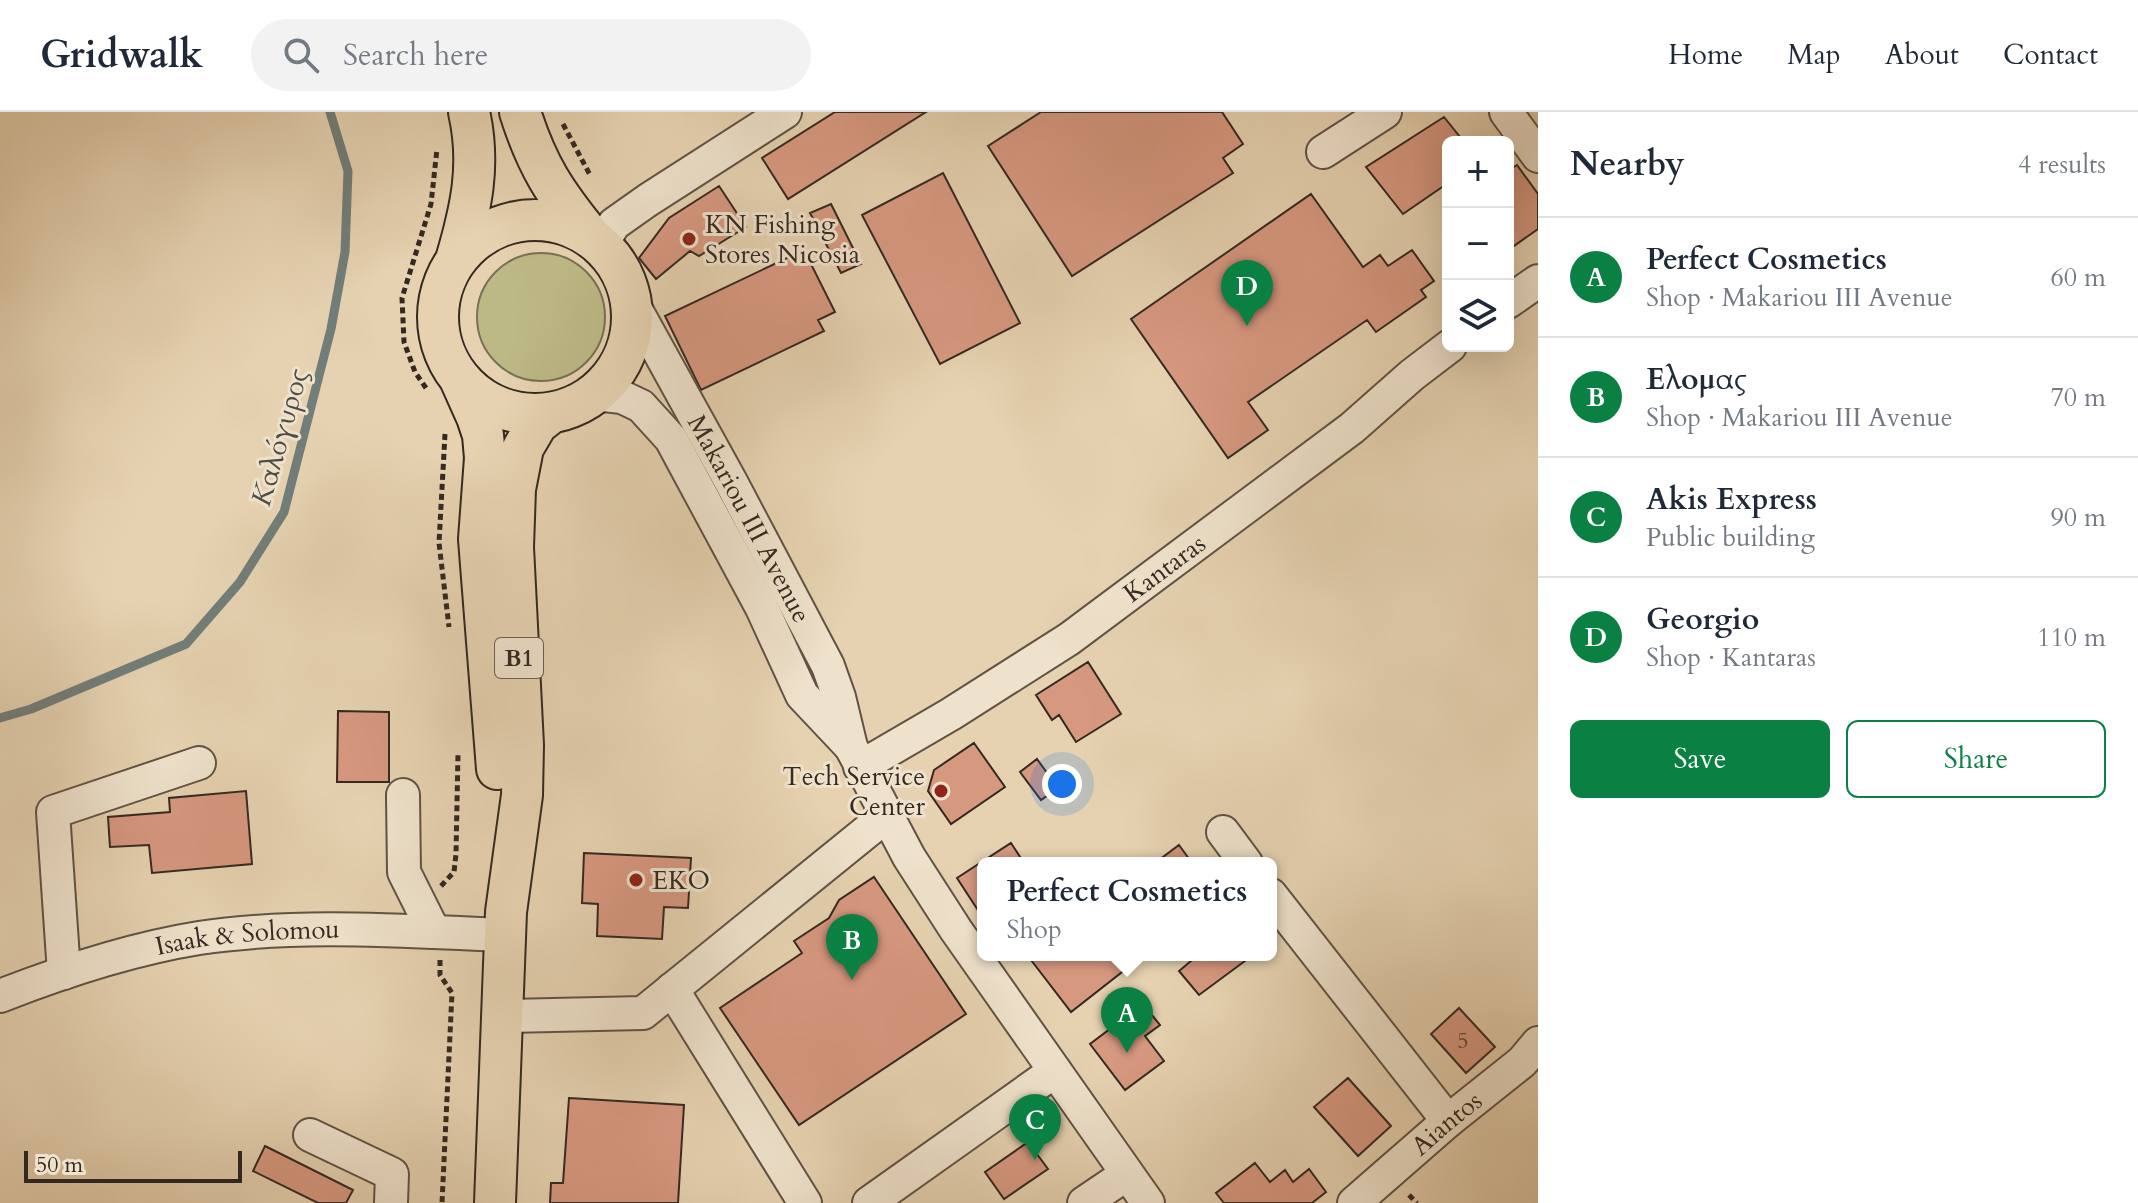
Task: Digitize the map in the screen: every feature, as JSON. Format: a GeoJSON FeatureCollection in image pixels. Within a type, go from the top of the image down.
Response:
{"type":"FeatureCollection","features":[{"type":"Feature","properties":{"kind":"main road","name":"B1"},"geometry":{"type":"LineString","coordinates":[[469,112],[475,175],[472,204],[456,260],[442,289],[438,320],[444,351],[445,387],[477,417],[485,458],[479,539],[495,728],[505,924],[495,1203]]}},
{"type":"Feature","properties":{"kind":"main road","name":"B1"},"geometry":{"type":"LineString","coordinates":[[445,387],[517,412],[551,413],[573,406],[594,394],[618,368],[625,352],[631,317],[630,299],[617,266],[556,194],[532,148],[520,112]]}},
{"type":"Feature","properties":{"kind":"main road","name":"B1"},"geometry":{"type":"LineString","coordinates":[[456,260],[485,235],[502,226],[520,222],[559,224],[577,230],[597,244]]}},
{"type":"Feature","properties":{"kind":"main road","name":"B1"},"geometry":{"type":"LineString","coordinates":[[505,924],[518,833],[523,758],[513,547],[515,489],[523,448],[537,424],[551,413]]}},
{"type":"Feature","properties":{"kind":"street"},"geometry":{"type":"LineString","coordinates":[[597,244],[614,224],[648,200],[785,112]]}},
{"type":"Feature","properties":{"kind":"street"},"geometry":{"type":"LineString","coordinates":[[1323,152],[1385,112]]}},
{"type":"Feature","properties":{"kind":"street"},"geometry":{"type":"LineString","coordinates":[[1506,112],[1538,156]]}},
{"type":"Feature","properties":{"kind":"street","name":"Makariou III Avenue"},"geometry":{"type":"LineString","coordinates":[[630,299],[828,666],[855,757],[886,816],[934,897],[977,959]]}},
{"type":"Feature","properties":{"kind":"street","name":"Kantaras"},"geometry":{"type":"LineString","coordinates":[[855,757],[951,714],[1069,639],[1352,428],[1442,352]]}},
{"type":"Feature","properties":{"kind":"street","name":"Makariou III Avenue"},"geometry":{"type":"LineString","coordinates":[[594,394],[632,401],[651,415],[671,439],[762,608],[802,695],[855,757]]}},
{"type":"Feature","properties":{"kind":"street"},"geometry":{"type":"LineString","coordinates":[[64,973],[53,812],[199,763]]}},
{"type":"Feature","properties":{"kind":"street"},"geometry":{"type":"LineString","coordinates":[[403,795],[404,872],[437,932]]}},
{"type":"Feature","properties":{"kind":"street"},"geometry":{"type":"LineString","coordinates":[[503,1016],[643,1013],[886,816]]}},
{"type":"Feature","properties":{"kind":"street"},"geometry":{"type":"LineString","coordinates":[[1223,832],[1242,857]]}},
{"type":"Feature","properties":{"kind":"street"},"geometry":{"type":"LineString","coordinates":[[1277,903],[1448,1121]]}},
{"type":"Feature","properties":{"kind":"street","name":"Isaak & Solomou"},"geometry":{"type":"LineString","coordinates":[[0,996],[64,973],[160,946],[239,934],[326,929],[437,932],[505,924]]}},
{"type":"Feature","properties":{"kind":"street","name":"Makariou III Avenue"},"geometry":{"type":"LineString","coordinates":[[979,961],[1148,1203]]}},
{"type":"Feature","properties":{"kind":"street"},"geometry":{"type":"LineString","coordinates":[[672,989],[805,1203]]}},
{"type":"Feature","properties":{"kind":"street","name":"Aiantos"},"geometry":{"type":"LineString","coordinates":[[1354,1203],[1448,1121],[1533,1059]]}},
{"type":"Feature","properties":{"kind":"street"},"geometry":{"type":"LineString","coordinates":[[869,1203],[1055,1071]]}},
{"type":"Feature","properties":{"kind":"street"},"geometry":{"type":"LineString","coordinates":[[310,1135],[392,1174],[391,1203]]}},
{"type":"Feature","properties":{"kind":"street"},"geometry":{"type":"LineString","coordinates":[[1084,1203],[1127,1174]]}},
{"type":"Feature","properties":{"kind":"path"},"geometry":{"type":"LineString","coordinates":[[437,143],[431,204],[402,298],[404,342],[415,372],[445,387]]}},
{"type":"Feature","properties":{"kind":"path"},"geometry":{"type":"LineString","coordinates":[[441,420],[445,434],[439,543],[450,638]]}},
{"type":"Feature","properties":{"kind":"path"},"geometry":{"type":"LineString","coordinates":[[442,1203],[452,993],[440,975],[437,932],[441,886],[454,872],[459,742]]}},
{"type":"Feature","properties":{"kind":"shaded area"},"geometry":{"type":"Polygon","coordinates":[[[541,253],[565,258],[586,272],[600,293],[605,317],[600,341],[586,362],[565,376],[541,381],[517,376],[496,362],[482,341],[477,317],[482,293],[496,272],[517,258],[541,253]]]}},
{"type":"Feature","properties":{"kind":"building"},"geometry":{"type":"Polygon","coordinates":[[[835,112],[926,112],[788,199],[762,158],[835,112]]]}},
{"type":"Feature","properties":{"kind":"building"},"geometry":{"type":"Polygon","coordinates":[[[1041,112],[1222,112],[1243,144],[1223,158],[1233,173],[1072,276],[988,146],[1041,112]]]}},
{"type":"Feature","properties":{"kind":"building"},"geometry":{"type":"Polygon","coordinates":[[[1444,117],[1459,136],[1442,136],[1442,187],[1403,214],[1366,167],[1444,117]]]}},
{"type":"Feature","properties":{"kind":"building"},"geometry":{"type":"Polygon","coordinates":[[[1517,165],[1538,194],[1538,229],[1514,246],[1514,208],[1514,167],[1517,165]]]}},
{"type":"Feature","properties":{"kind":"building"},"geometry":{"type":"Polygon","coordinates":[[[943,173],[1020,323],[940,364],[862,215],[943,173]]]}},
{"type":"Feature","properties":{"kind":"building","name":"KN Fishing Stores Nicosia"},"geometry":{"type":"Polygon","coordinates":[[[719,186],[746,227],[699,256],[690,251],[656,279],[639,258],[669,218],[719,186]]]}},
{"type":"Feature","properties":{"kind":"building"},"geometry":{"type":"Polygon","coordinates":[[[1311,194],[1363,267],[1380,255],[1388,266],[1412,250],[1434,281],[1421,290],[1426,297],[1376,332],[1367,320],[1248,402],[1268,430],[1228,458],[1131,319],[1311,194]]]}},
{"type":"Feature","properties":{"kind":"building"},"geometry":{"type":"Polygon","coordinates":[[[831,204],[861,264],[841,273],[810,213],[831,204]]]}},
{"type":"Feature","properties":{"kind":"building"},"geometry":{"type":"Polygon","coordinates":[[[804,250],[835,312],[818,320],[824,331],[701,390],[665,316],[804,250]]]}},
{"type":"Feature","properties":{"kind":"building"},"geometry":{"type":"Polygon","coordinates":[[[1088,662],[1121,714],[1076,742],[1059,715],[1052,720],[1036,695],[1088,662]]]}},
{"type":"Feature","properties":{"kind":"building"},"geometry":{"type":"Polygon","coordinates":[[[338,711],[389,712],[389,782],[337,782],[338,711]]]}},
{"type":"Feature","properties":{"kind":"building"},"geometry":{"type":"Polygon","coordinates":[[[974,743],[1005,787],[951,824],[928,791],[934,770],[974,743]]]}},
{"type":"Feature","properties":{"kind":"building"},"geometry":{"type":"Polygon","coordinates":[[[1037,759],[1058,788],[1041,800],[1020,772],[1037,759]]]}},
{"type":"Feature","properties":{"kind":"building"},"geometry":{"type":"Polygon","coordinates":[[[246,791],[252,864],[152,873],[149,845],[110,847],[108,817],[170,812],[169,798],[246,791]]]}},
{"type":"Feature","properties":{"kind":"building"},"geometry":{"type":"Polygon","coordinates":[[[1011,843],[1020,857],[989,857],[1011,843]]]}},
{"type":"Feature","properties":{"kind":"building"},"geometry":{"type":"Polygon","coordinates":[[[1179,845],[1188,857],[1163,857],[1179,845]]]}},
{"type":"Feature","properties":{"kind":"building","name":"EKO"},"geometry":{"type":"Polygon","coordinates":[[[584,853],[691,858],[688,908],[664,907],[662,939],[597,936],[598,904],[582,903],[584,853]]]}},
{"type":"Feature","properties":{"kind":"building"},"geometry":{"type":"Polygon","coordinates":[[[977,865],[977,909],[957,878],[977,865]]]}},
{"type":"Feature","properties":{"kind":"building"},"geometry":{"type":"Polygon","coordinates":[[[874,877],[966,1014],[799,1125],[720,1008],[802,953],[794,941],[829,918],[839,900],[874,877]]]}},
{"type":"Feature","properties":{"kind":"building"},"geometry":{"type":"Polygon","coordinates":[[[1032,961],[1128,961],[1131,965],[1071,1012],[1032,961]]]}},
{"type":"Feature","properties":{"kind":"building"},"geometry":{"type":"Polygon","coordinates":[[[1191,961],[1245,961],[1199,995],[1179,971],[1191,961]]]}},
{"type":"Feature","properties":{"kind":"building"},"geometry":{"type":"Polygon","coordinates":[[[1143,1004],[1160,1025],[1145,1036],[1164,1061],[1125,1090],[1090,1044],[1143,1004]]]}},
{"type":"Feature","properties":{"kind":"building"},"geometry":{"type":"Polygon","coordinates":[[[1459,1008],[1495,1047],[1466,1073],[1431,1034],[1459,1008]]]}},
{"type":"Feature","properties":{"kind":"building"},"geometry":{"type":"Polygon","coordinates":[[[1348,1078],[1391,1126],[1358,1156],[1314,1107],[1348,1078]]]}},
{"type":"Feature","properties":{"kind":"building"},"geometry":{"type":"Polygon","coordinates":[[[569,1098],[684,1105],[678,1203],[550,1203],[551,1183],[563,1183],[569,1098]]]}},
{"type":"Feature","properties":{"kind":"building"},"geometry":{"type":"Polygon","coordinates":[[[1028,1142],[1048,1169],[1004,1199],[985,1172],[1028,1142]]]}},
{"type":"Feature","properties":{"kind":"building"},"geometry":{"type":"Polygon","coordinates":[[[265,1146],[353,1190],[346,1203],[318,1203],[253,1171],[265,1146]]]}},
{"type":"Feature","properties":{"kind":"building"},"geometry":{"type":"Polygon","coordinates":[[[1255,1163],[1270,1182],[1285,1170],[1293,1182],[1309,1169],[1326,1192],[1312,1203],[1224,1203],[1216,1193],[1255,1163]]]}},
{"type":"Feature","properties":{"kind":"waterway","name":"Καλόγυρος"},"geometry":{"type":"LineString","coordinates":[[0,718],[31,709],[186,644],[240,582],[284,512],[331,329],[345,252],[348,171],[330,112]]}},
{"type":"Feature","properties":{"kind":"place","name":"KN Fishing Stores Nicosia"},"geometry":{"type":"Point","coordinates":[689,239]}},
{"type":"Feature","properties":{"kind":"place","name":"Georgio"},"geometry":{"type":"Point","coordinates":[1247,326]}},
{"type":"Feature","properties":{"kind":"place","name":"Tech Service Center"},"geometry":{"type":"Point","coordinates":[941,791]}},
{"type":"Feature","properties":{"kind":"place","name":"EKO"},"geometry":{"type":"Point","coordinates":[636,880]}},
{"type":"Feature","properties":{"kind":"place","name":"Ελομας"},"geometry":{"type":"Point","coordinates":[852,980]}},
{"type":"Feature","properties":{"kind":"place","name":"Perfect Cosmetics"},"geometry":{"type":"Point","coordinates":[1127,1053]}},
{"type":"Feature","properties":{"kind":"place","name":"Akis Express"},"geometry":{"type":"Point","coordinates":[1035,1160]}}]}
